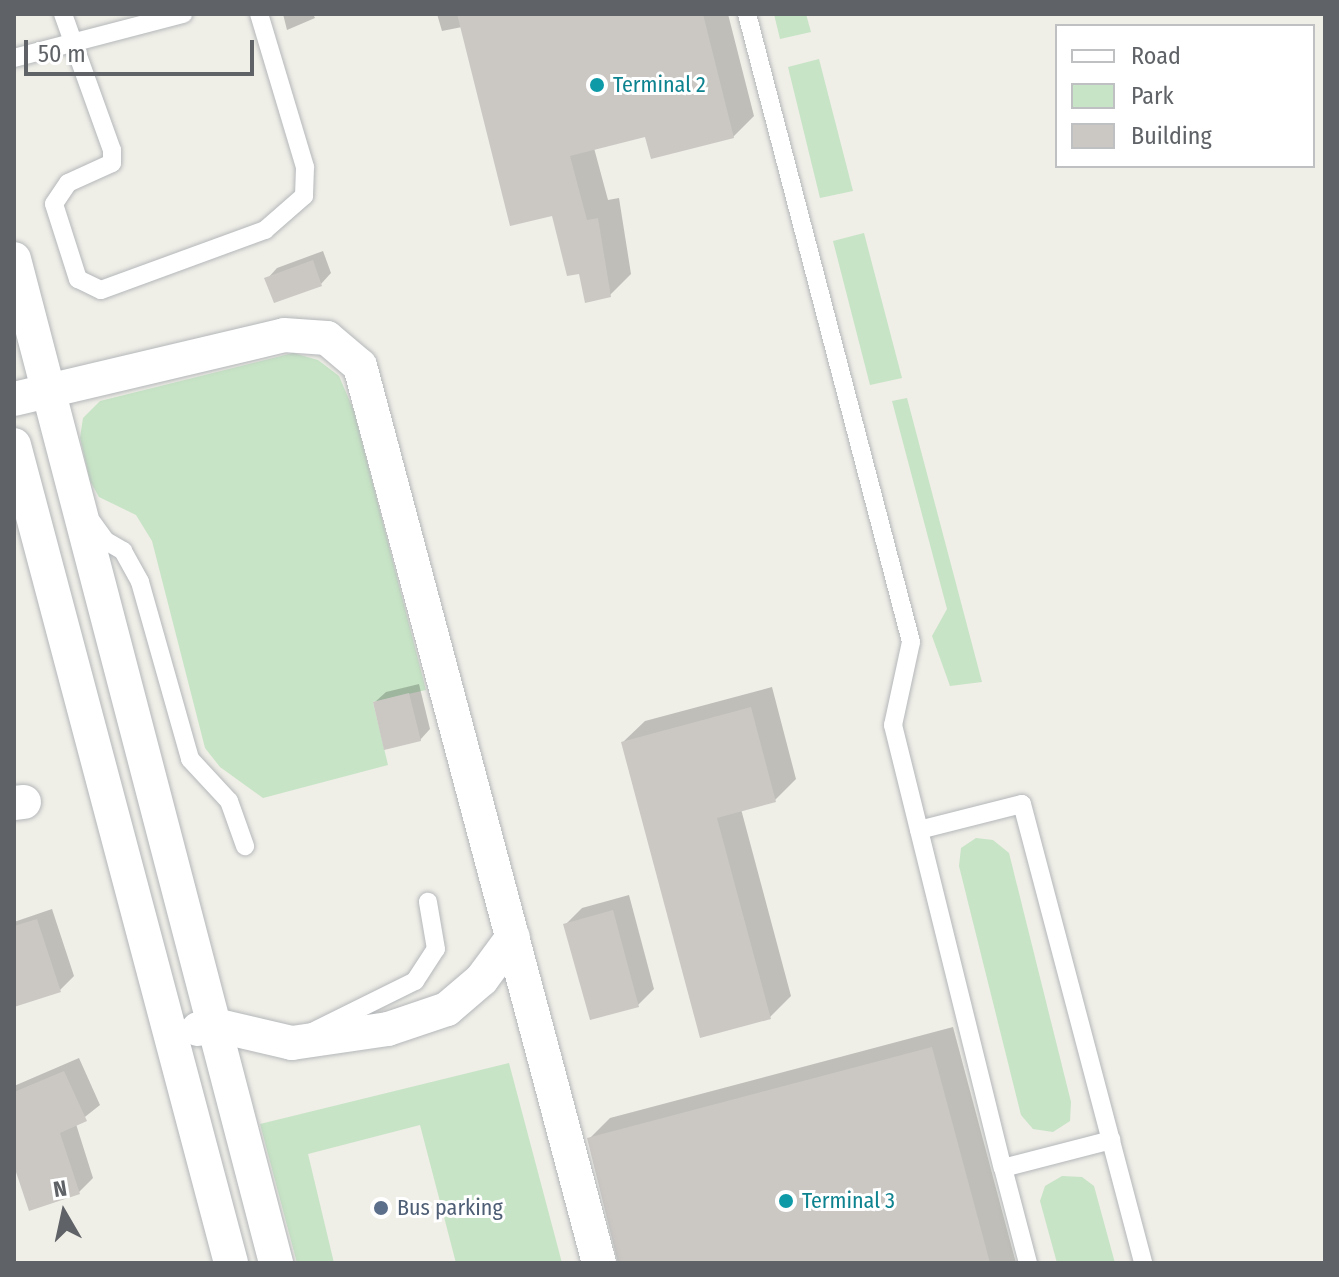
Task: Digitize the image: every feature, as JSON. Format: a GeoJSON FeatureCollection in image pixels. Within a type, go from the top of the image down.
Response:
{"type":"FeatureCollection","features":[{"type":"Feature","properties":{"kind":"street"},"geometry":{"type":"LineString","coordinates":[[14,259],[276,1263]]}},
{"type":"Feature","properties":{"kind":"street"},"geometry":{"type":"LineString","coordinates":[[14,399],[295,334],[327,338],[360,366],[599,1263]]}},
{"type":"Feature","properties":{"kind":"street"},"geometry":{"type":"LineString","coordinates":[[14,445],[231,1263]]}},
{"type":"Feature","properties":{"kind":"street"},"geometry":{"type":"LineString","coordinates":[[170,1036],[215,1025],[292,1043],[388,1029],[447,1009],[482,979],[513,937]]}},
{"type":"Feature","properties":{"kind":"lane"},"geometry":{"type":"LineString","coordinates":[[63,14],[70,43],[112,150],[112,163],[68,183],[54,204],[78,279],[101,290],[265,230],[304,196],[305,167],[259,14]]}},
{"type":"Feature","properties":{"kind":"lane"},"geometry":{"type":"LineString","coordinates":[[14,58],[183,14]]}},
{"type":"Feature","properties":{"kind":"lane"},"geometry":{"type":"LineString","coordinates":[[747,14],[911,642],[893,725],[1028,1263]]}},
{"type":"Feature","properties":{"kind":"lane"},"geometry":{"type":"LineString","coordinates":[[77,500],[106,541],[123,551],[140,582],[190,759],[229,801],[245,846]]}},
{"type":"Feature","properties":{"kind":"lane"},"geometry":{"type":"LineString","coordinates":[[919,830],[1022,804],[1143,1263]]}},
{"type":"Feature","properties":{"kind":"lane"},"geometry":{"type":"LineString","coordinates":[[292,1043],[415,981],[436,949],[428,902]]}},
{"type":"Feature","properties":{"kind":"lane"},"geometry":{"type":"LineString","coordinates":[[1003,1168],[1111,1140]]}},
{"type":"Feature","properties":{"kind":"green space"},"geometry":{"type":"Polygon","coordinates":[[[774,14],[806,14],[811,32],[780,39],[774,14]]]}},
{"type":"Feature","properties":{"kind":"green space"},"geometry":{"type":"Polygon","coordinates":[[[819,59],[853,191],[820,198],[788,67],[819,59]]]}},
{"type":"Feature","properties":{"kind":"green space"},"geometry":{"type":"Polygon","coordinates":[[[864,233],[902,378],[870,385],[833,241],[864,233]]]}},
{"type":"Feature","properties":{"kind":"green space"},"geometry":{"type":"Polygon","coordinates":[[[293,353],[318,360],[339,376],[354,411],[426,690],[373,702],[388,765],[263,798],[220,767],[205,748],[152,541],[136,515],[99,497],[90,481],[80,438],[83,418],[100,401],[293,353]]]}},
{"type":"Feature","properties":{"kind":"green space"},"geometry":{"type":"Polygon","coordinates":[[[907,398],[982,682],[950,686],[932,636],[947,609],[892,401],[907,398]]]}},
{"type":"Feature","properties":{"kind":"green space"},"geometry":{"type":"Polygon","coordinates":[[[976,838],[993,840],[1009,853],[1071,1102],[1070,1121],[1053,1132],[1033,1129],[1021,1115],[959,866],[961,848],[976,838]]]}},
{"type":"Feature","properties":{"kind":"green space"},"geometry":{"type":"Polygon","coordinates":[[[509,1063],[562,1263],[456,1263],[420,1125],[308,1154],[334,1263],[297,1263],[260,1124],[509,1063]]]}},
{"type":"Feature","properties":{"kind":"green space"},"geometry":{"type":"Polygon","coordinates":[[[1062,1176],[1082,1177],[1094,1186],[1115,1263],[1057,1263],[1040,1201],[1045,1186],[1062,1176]]]}},
{"type":"Feature","properties":{"kind":"building","name":"Terminal 2"},"geometry":{"type":"Polygon","coordinates":[[[457,14],[703,14],[734,138],[651,159],[645,137],[570,156],[587,220],[598,218],[611,297],[585,303],[579,274],[567,276],[552,216],[510,226],[457,14]]]}},
{"type":"Feature","properties":{"kind":"building"},"geometry":{"type":"Polygon","coordinates":[[[313,260],[322,286],[274,303],[264,278],[313,260]]]}},
{"type":"Feature","properties":{"kind":"building"},"geometry":{"type":"Polygon","coordinates":[[[409,693],[421,741],[384,750],[373,702],[409,693]]]}},
{"type":"Feature","properties":{"kind":"building"},"geometry":{"type":"Polygon","coordinates":[[[751,707],[776,802],[717,818],[771,1019],[700,1038],[621,742],[751,707]]]}},
{"type":"Feature","properties":{"kind":"building"},"geometry":{"type":"Polygon","coordinates":[[[613,910],[639,1007],[590,1020],[563,924],[613,910]]]}},
{"type":"Feature","properties":{"kind":"building"},"geometry":{"type":"Polygon","coordinates":[[[37,919],[61,992],[14,1007],[14,926],[37,919]]]}},
{"type":"Feature","properties":{"kind":"building","name":"Terminal 3"},"geometry":{"type":"Polygon","coordinates":[[[932,1047],[990,1263],[618,1263],[587,1138],[932,1047]]]}},
{"type":"Feature","properties":{"kind":"building"},"geometry":{"type":"Polygon","coordinates":[[[64,1071],[87,1121],[60,1133],[80,1194],[29,1211],[14,1166],[14,1092],[64,1071]]]}},
{"type":"Feature","properties":{"kind":"place","name":"Terminal 2"},"geometry":{"type":"Point","coordinates":[597,85]}},
{"type":"Feature","properties":{"kind":"place","name":"Terminal 3"},"geometry":{"type":"Point","coordinates":[786,1201]}},
{"type":"Feature","properties":{"kind":"place","name":"Bus parking"},"geometry":{"type":"Point","coordinates":[381,1208]}}]}
